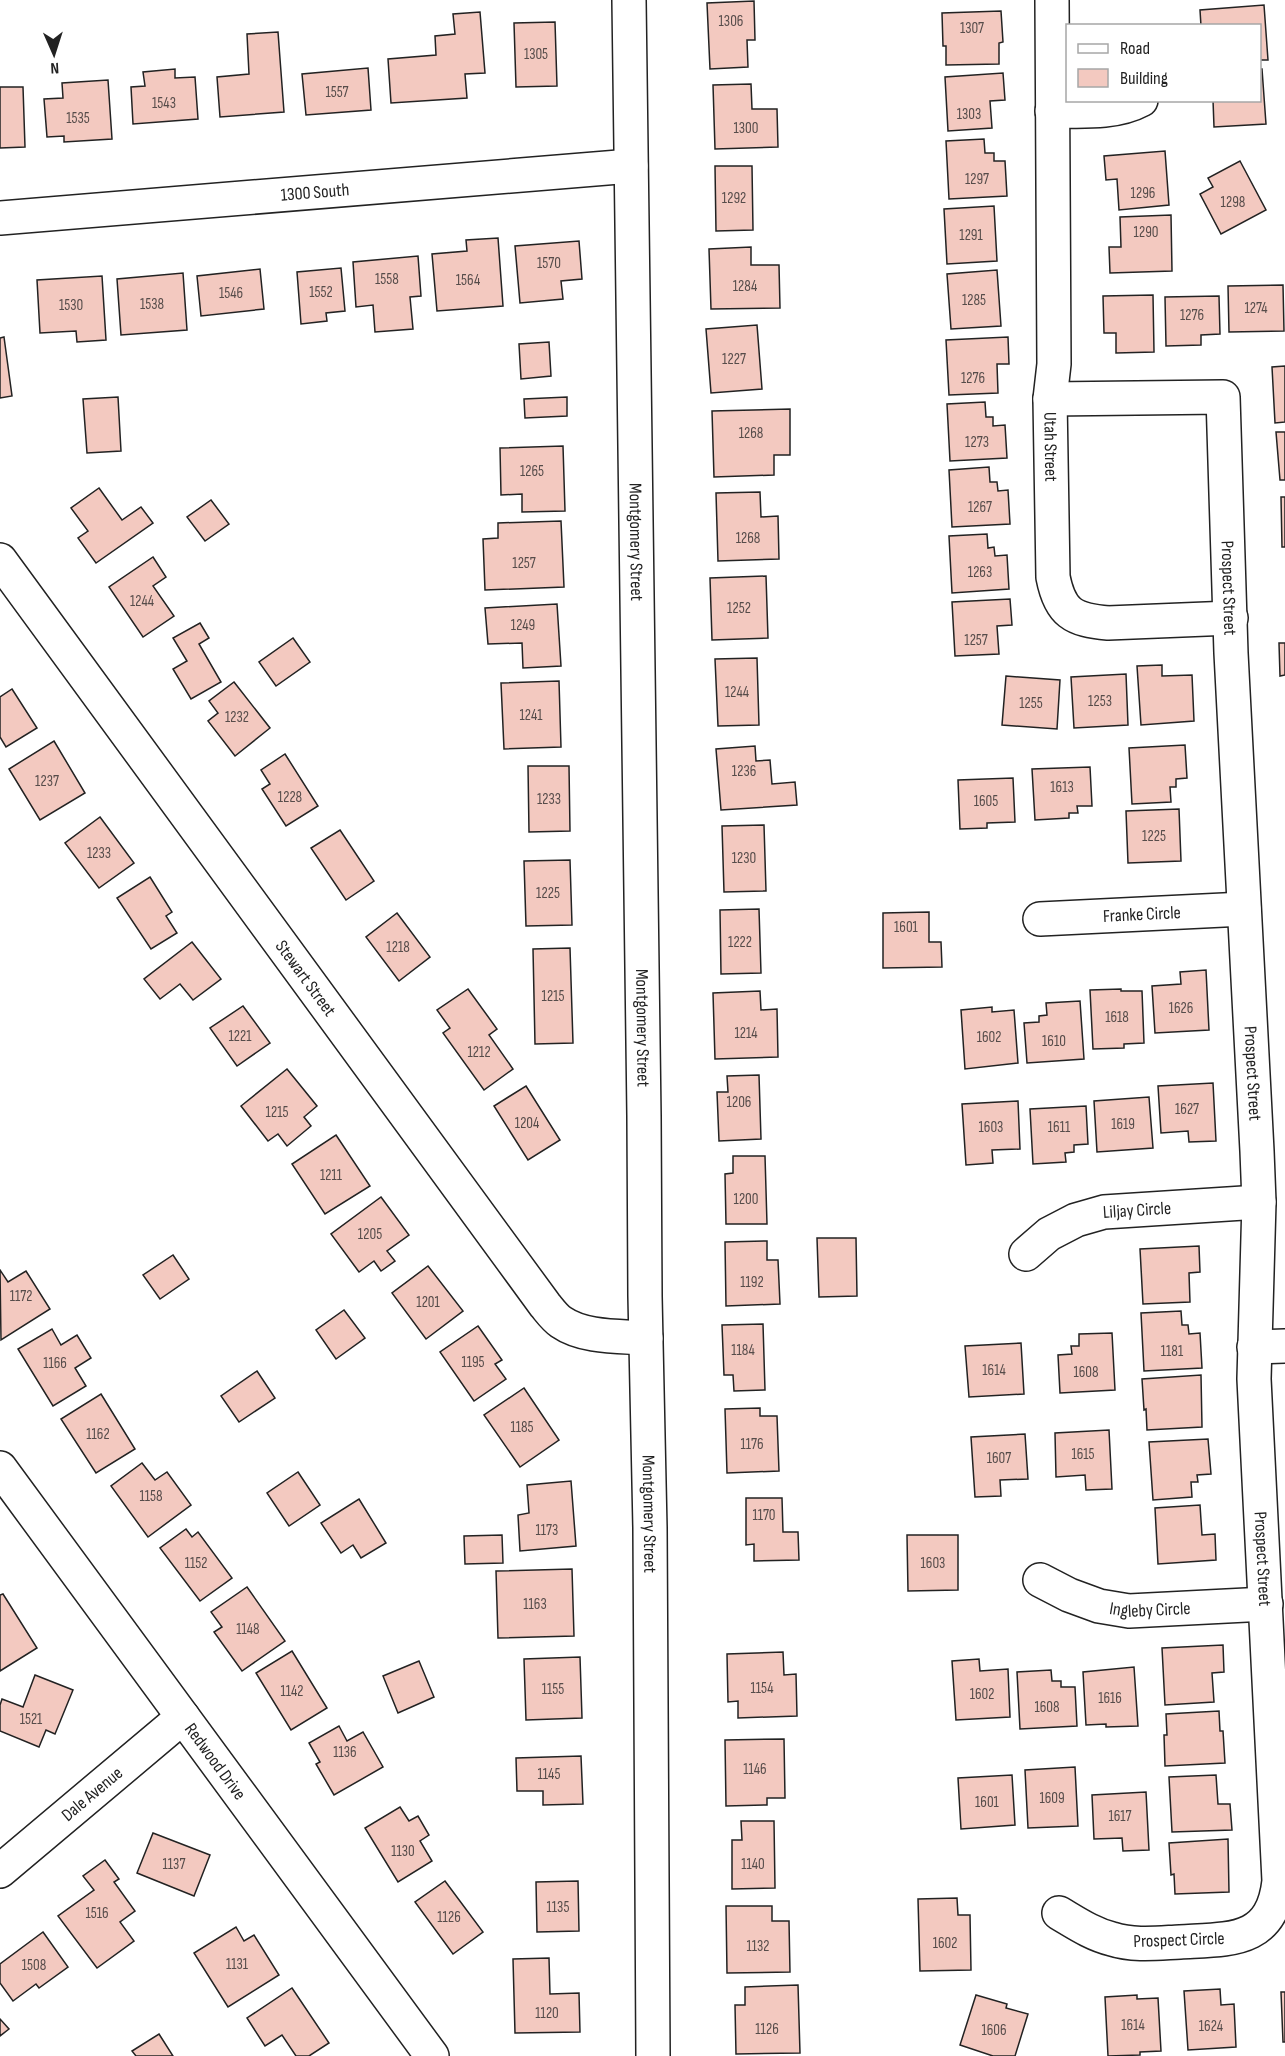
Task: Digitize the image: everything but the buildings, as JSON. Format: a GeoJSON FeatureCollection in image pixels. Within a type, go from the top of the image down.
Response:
{"type":"FeatureCollection","features":[{"type":"Feature","properties":{"kind":"street","name":"Montgomery Street"},"geometry":{"type":"LineString","coordinates":[[629,0],[644,1056],[645,1338],[650,1540],[653,2056]]}},
{"type":"Feature","properties":{"kind":"street","name":"Utah Street"},"geometry":{"type":"LineString","coordinates":[[1052,0],[1060,35],[1052,111],[1054,364],[1050,399],[1053,577],[1059,600],[1066,611],[1079,619],[1108,623],[1231,618]]}},
{"type":"Feature","properties":{"kind":"street"},"geometry":{"type":"LineString","coordinates":[[1052,111],[1100,111],[1136,102]]}},
{"type":"Feature","properties":{"kind":"street","name":"1300 South"},"geometry":{"type":"LineString","coordinates":[[0,218],[631,166]]}},
{"type":"Feature","properties":{"kind":"street","name":"Prospect Street"},"geometry":{"type":"LineString","coordinates":[[1050,399],[1223,397],[1258,1202],[1269,1347],[1266,1604],[1279,1881],[1277,1898],[1265,1920]]}},
{"type":"Feature","properties":{"kind":"street","name":"Stewart Street"},"geometry":{"type":"LineString","coordinates":[[0,560],[545,1305],[560,1322],[573,1328],[587,1332],[645,1338]]}},
{"type":"Feature","properties":{"kind":"street","name":"Franke Circle"},"geometry":{"type":"LineString","coordinates":[[1040,919],[1244,909]]}},
{"type":"Feature","properties":{"kind":"street","name":"Liljay Circle"},"geometry":{"type":"LineString","coordinates":[[1026,1254],[1048,1234],[1076,1220],[1104,1212],[1258,1202]]}},
{"type":"Feature","properties":{"kind":"street","name":"Redwood Drive"},"geometry":{"type":"LineString","coordinates":[[0,1468],[432,2056]]}},
{"type":"Feature","properties":{"kind":"street","name":"Ingleby Circle"},"geometry":{"type":"LineString","coordinates":[[1040,1581],[1098,1606],[1129,1611],[1266,1604]]}},
{"type":"Feature","properties":{"kind":"street","name":"Dale Avenue"},"geometry":{"type":"LineString","coordinates":[[0,1871],[183,1717]]}},
{"type":"Feature","properties":{"kind":"street","name":"Prospect Circle"},"geometry":{"type":"LineString","coordinates":[[1059,1913],[1088,1930],[1113,1940],[1145,1944],[1228,1940],[1247,1933],[1265,1920]]}}]}
